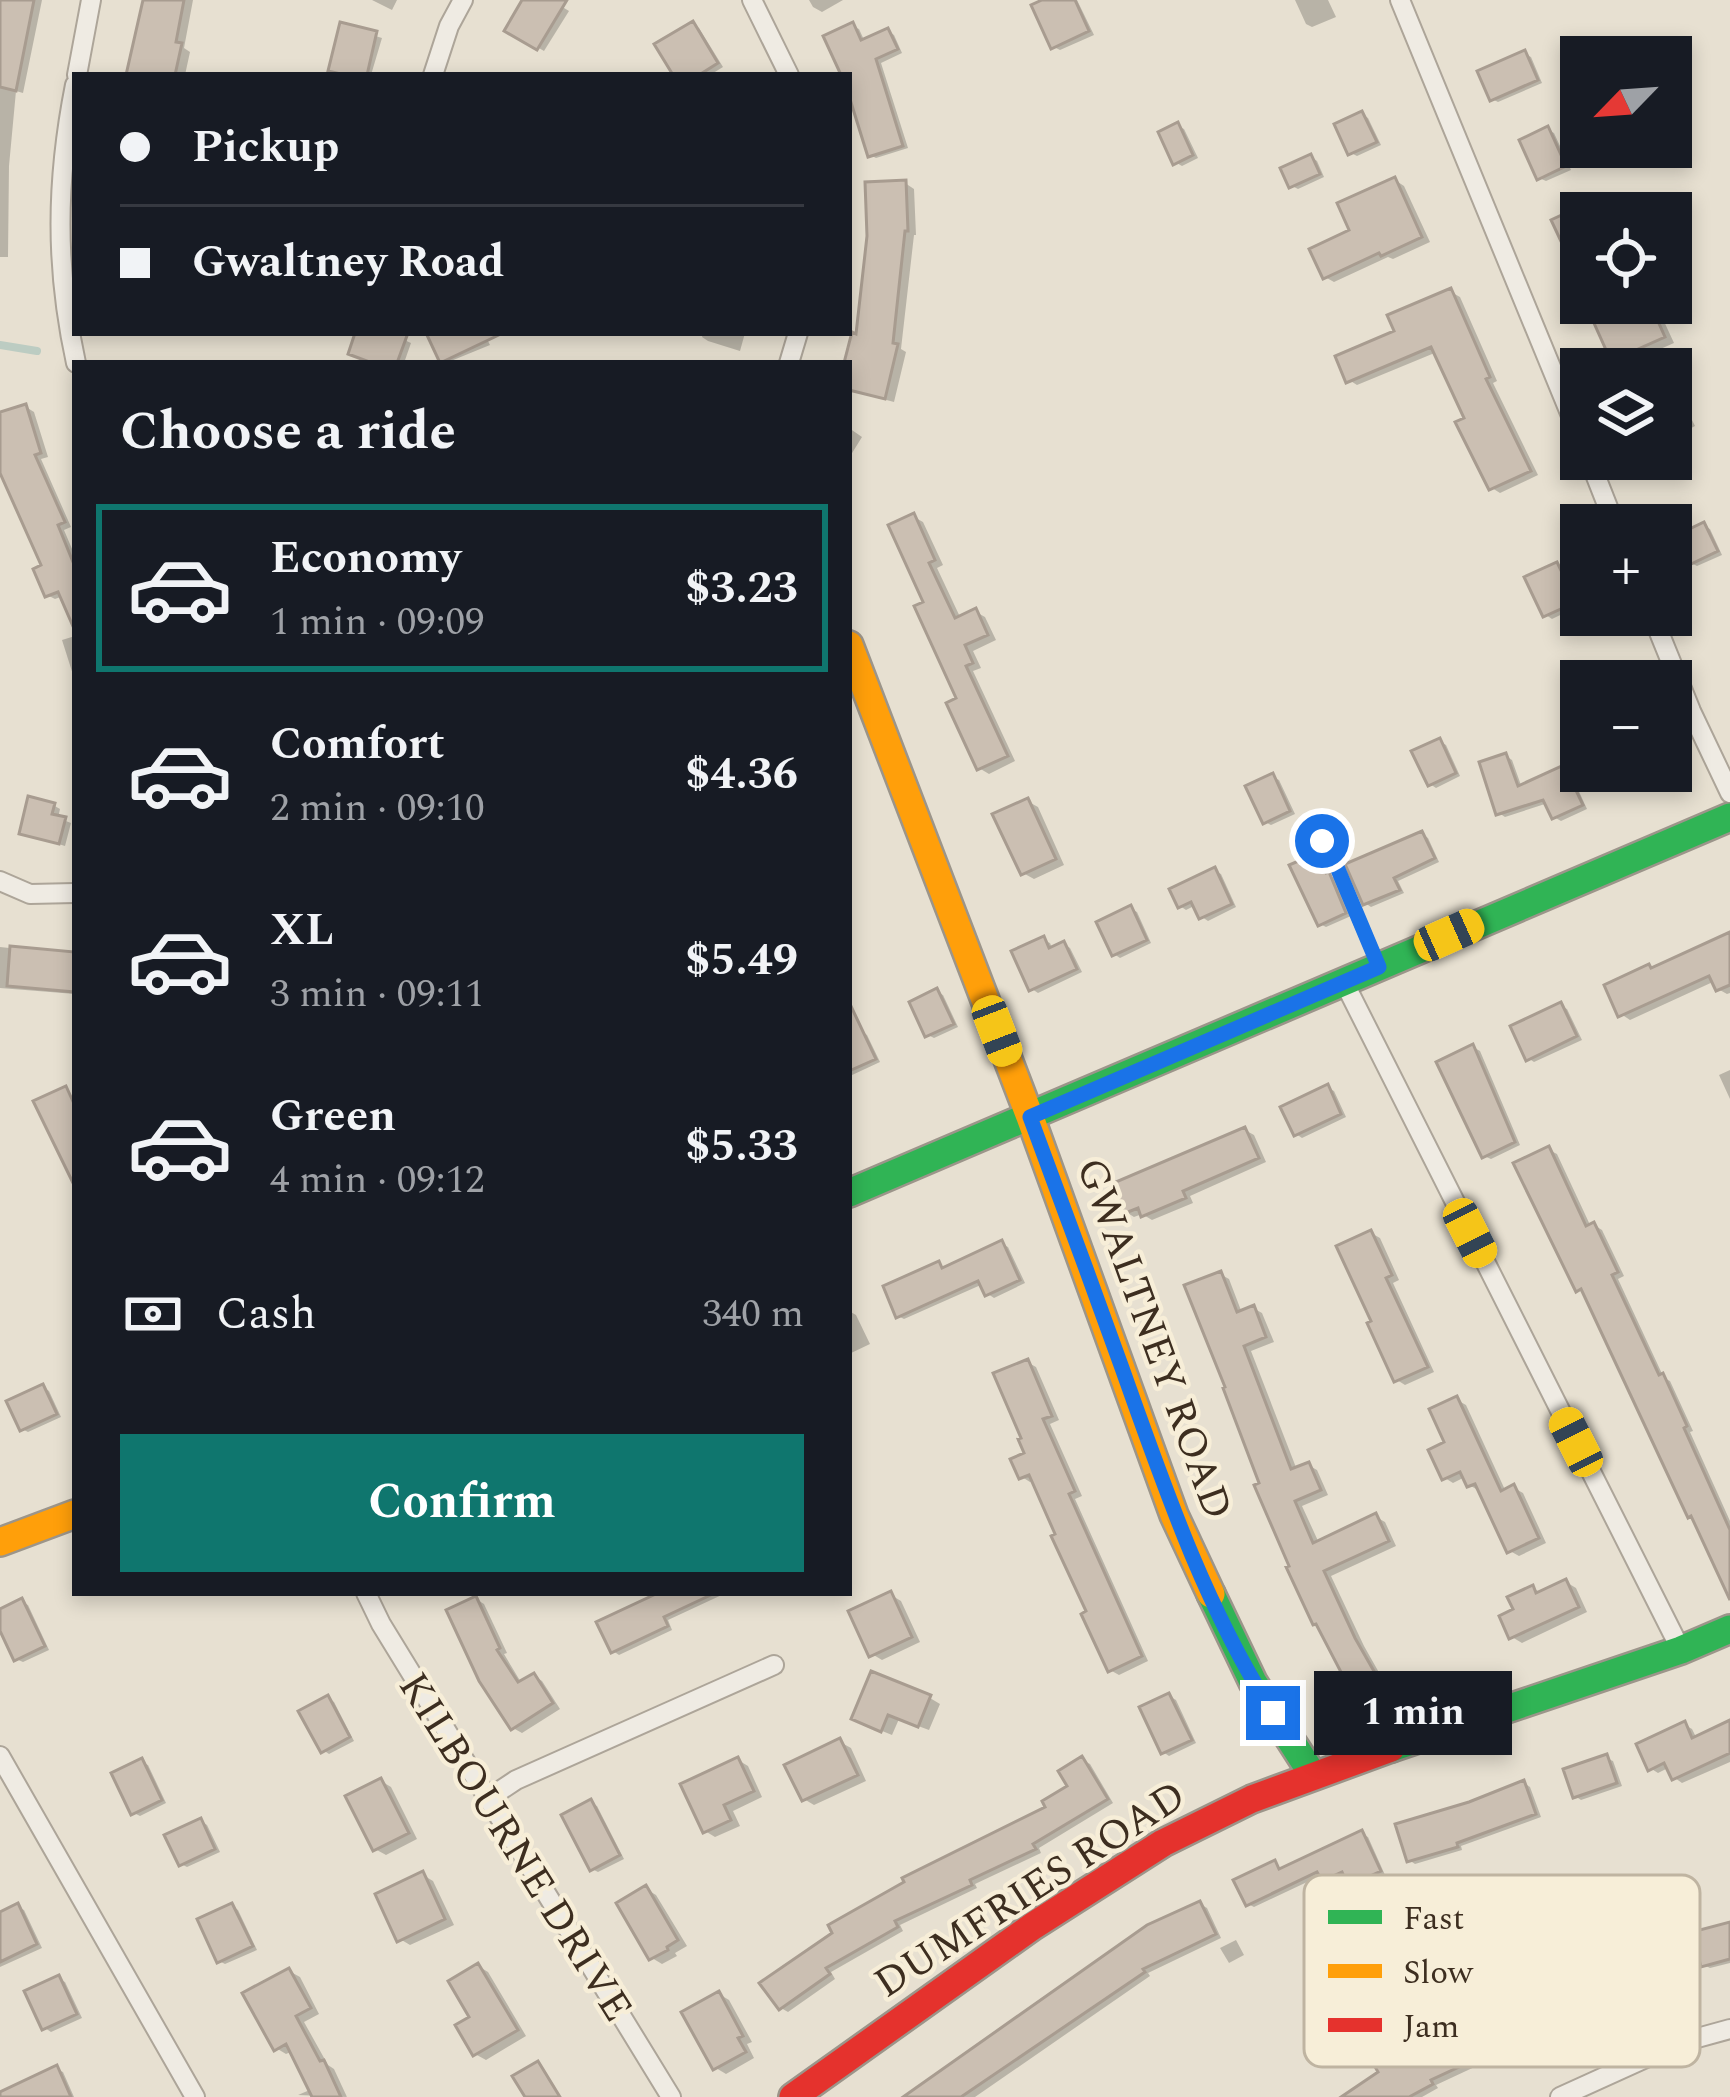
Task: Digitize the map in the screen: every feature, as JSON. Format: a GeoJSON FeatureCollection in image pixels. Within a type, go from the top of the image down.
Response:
{"type":"FeatureCollection","features":[{"type":"Feature","properties":{"kind":"street"},"geometry":{"type":"LineString","coordinates":[[78,72],[91,0]]}},
{"type":"Feature","properties":{"kind":"street"},"geometry":{"type":"LineString","coordinates":[[434,72],[448,26],[463,0]]}},
{"type":"Feature","properties":{"kind":"street"},"geometry":{"type":"LineString","coordinates":[[752,0],[788,72]]}},
{"type":"Feature","properties":{"kind":"street"},"geometry":{"type":"LineString","coordinates":[[1400,0],[1560,389]]}},
{"type":"Feature","properties":{"kind":"street"},"geometry":{"type":"LineString","coordinates":[[72,104],[61,172],[59,245],[64,311],[75,360]]}},
{"type":"Feature","properties":{"kind":"street"},"geometry":{"type":"LineString","coordinates":[[1661,636],[1730,793]]}},
{"type":"Feature","properties":{"kind":"street","name":"GWALTNEY ROAD"},"geometry":{"type":"LineString","coordinates":[[852,653],[1030,1117],[1174,1514],[1253,1682],[1313,1775]]}},
{"type":"Feature","properties":{"kind":"street"},"geometry":{"type":"LineString","coordinates":[[852,1192],[1730,817]]}},
{"type":"Feature","properties":{"kind":"street"},"geometry":{"type":"LineString","coordinates":[[0,881],[30,894],[72,893]]}},
{"type":"Feature","properties":{"kind":"street"},"geometry":{"type":"LineString","coordinates":[[1344,982],[1681,1650]]}},
{"type":"Feature","properties":{"kind":"street"},"geometry":{"type":"LineString","coordinates":[[0,1542],[72,1515]]}},
{"type":"Feature","properties":{"kind":"street","name":"KILBOURNE DRIVE"},"geometry":{"type":"LineString","coordinates":[[367,1596],[671,2097]]}},
{"type":"Feature","properties":{"kind":"street","name":"DUMFRIES ROAD"},"geometry":{"type":"LineString","coordinates":[[793,2097],[1033,1926],[1163,1843],[1313,1775],[1681,1650],[1730,1629]]}},
{"type":"Feature","properties":{"kind":"street"},"geometry":{"type":"LineString","coordinates":[[489,1798],[516,1780],[773,1665]]}},
{"type":"Feature","properties":{"kind":"street"},"geometry":{"type":"LineString","coordinates":[[0,1756],[195,2097]]}},
{"type":"Feature","properties":{"kind":"street"},"geometry":{"type":"LineString","coordinates":[[1700,2038],[1730,2030]]}},
{"type":"Feature","properties":{"kind":"street"},"geometry":{"type":"LineString","coordinates":[[1560,2097],[1626,2067]]}},
{"type":"Feature","properties":{"kind":"lane"},"geometry":{"type":"LineString","coordinates":[[1301,834],[1314,835],[1329,848],[1379,967]]}},
{"type":"Feature","properties":{"kind":"building"},"geometry":{"type":"Polygon","coordinates":[[[0,0],[34,0],[16,91],[0,87],[0,0]]]}},
{"type":"Feature","properties":{"kind":"building"},"geometry":{"type":"Polygon","coordinates":[[[143,0],[184,0],[176,72],[127,72],[143,0]]]}},
{"type":"Feature","properties":{"kind":"building"},"geometry":{"type":"Polygon","coordinates":[[[522,0],[567,0],[537,50],[504,31],[522,0]]]}},
{"type":"Feature","properties":{"kind":"building"},"geometry":{"type":"Polygon","coordinates":[[[1042,0],[1075,0],[1089,31],[1051,49],[1031,5],[1042,0]]]}},
{"type":"Feature","properties":{"kind":"building"},"geometry":{"type":"Polygon","coordinates":[[[693,21],[718,63],[704,72],[671,72],[654,44],[693,21]]]}},
{"type":"Feature","properties":{"kind":"building"},"geometry":{"type":"Polygon","coordinates":[[[340,22],[377,31],[368,72],[328,71],[340,22]]]}},
{"type":"Feature","properties":{"kind":"building"},"geometry":{"type":"Polygon","coordinates":[[[853,22],[861,40],[888,28],[898,49],[876,59],[903,146],[868,157],[852,106],[852,72],[840,72],[823,36],[853,22]]]}},
{"type":"Feature","properties":{"kind":"building"},"geometry":{"type":"Polygon","coordinates":[[[1525,50],[1538,80],[1490,101],[1477,71],[1525,50]]]}},
{"type":"Feature","properties":{"kind":"building"},"geometry":{"type":"Polygon","coordinates":[[[1362,111],[1377,142],[1348,155],[1334,124],[1362,111]]]}},
{"type":"Feature","properties":{"kind":"building"},"geometry":{"type":"Polygon","coordinates":[[[1178,122],[1193,155],[1173,165],[1158,132],[1178,122]]]}},
{"type":"Feature","properties":{"kind":"building"},"geometry":{"type":"Polygon","coordinates":[[[1548,126],[1562,168],[1537,180],[1519,140],[1548,126]]]}},
{"type":"Feature","properties":{"kind":"building"},"geometry":{"type":"Polygon","coordinates":[[[1311,154],[1320,174],[1289,188],[1280,168],[1311,154]]]}},
{"type":"Feature","properties":{"kind":"building"},"geometry":{"type":"Polygon","coordinates":[[[1395,177],[1422,237],[1323,279],[1309,249],[1349,230],[1337,203],[1395,177]]]}},
{"type":"Feature","properties":{"kind":"building"},"geometry":{"type":"Polygon","coordinates":[[[906,180],[908,231],[893,343],[898,344],[885,399],[852,391],[852,360],[845,360],[852,332],[856,334],[867,236],[865,182],[906,180]]]}},
{"type":"Feature","properties":{"kind":"building"},"geometry":{"type":"Polygon","coordinates":[[[1560,216],[1560,239],[1551,220],[1560,216]]]}},
{"type":"Feature","properties":{"kind":"building"},"geometry":{"type":"Polygon","coordinates":[[[1451,288],[1490,377],[1486,379],[1531,471],[1489,490],[1455,422],[1464,418],[1431,347],[1346,383],[1335,356],[1394,331],[1387,315],[1451,288]]]}},
{"type":"Feature","properties":{"kind":"building"},"geometry":{"type":"Polygon","coordinates":[[[1594,324],[1659,324],[1665,337],[1640,348],[1605,348],[1594,324]]]}},
{"type":"Feature","properties":{"kind":"building"},"geometry":{"type":"Polygon","coordinates":[[[354,336],[407,336],[398,360],[364,360],[348,354],[354,336]]]}},
{"type":"Feature","properties":{"kind":"building"},"geometry":{"type":"Polygon","coordinates":[[[427,336],[497,336],[446,360],[439,360],[427,336]]]}},
{"type":"Feature","properties":{"kind":"building"},"geometry":{"type":"Polygon","coordinates":[[[26,404],[41,453],[35,455],[65,522],[58,525],[72,560],[72,624],[58,592],[45,597],[33,569],[41,565],[0,473],[0,412],[26,404]]]}},
{"type":"Feature","properties":{"kind":"building"},"geometry":{"type":"Polygon","coordinates":[[[914,513],[935,560],[929,563],[955,618],[976,608],[988,635],[965,645],[973,663],[966,666],[1008,756],[977,770],[946,703],[956,698],[914,606],[923,602],[888,525],[914,513]]]}},
{"type":"Feature","properties":{"kind":"building"},"geometry":{"type":"Polygon","coordinates":[[[1704,522],[1718,551],[1692,564],[1692,528],[1704,522]]]}},
{"type":"Feature","properties":{"kind":"building"},"geometry":{"type":"Polygon","coordinates":[[[1557,562],[1560,609],[1543,617],[1524,577],[1557,562]]]}},
{"type":"Feature","properties":{"kind":"building"},"geometry":{"type":"Polygon","coordinates":[[[1440,738],[1456,773],[1428,786],[1411,751],[1440,738]]]}},
{"type":"Feature","properties":{"kind":"building"},"geometry":{"type":"Polygon","coordinates":[[[1506,753],[1518,786],[1560,767],[1560,792],[1577,792],[1583,805],[1552,819],[1543,800],[1496,815],[1479,762],[1506,753]]]}},
{"type":"Feature","properties":{"kind":"building"},"geometry":{"type":"Polygon","coordinates":[[[1273,773],[1290,811],[1263,824],[1245,786],[1273,773]]]}},
{"type":"Feature","properties":{"kind":"building"},"geometry":{"type":"Polygon","coordinates":[[[28,796],[55,803],[52,814],[66,817],[59,844],[19,834],[28,796]]]}},
{"type":"Feature","properties":{"kind":"building"},"geometry":{"type":"Polygon","coordinates":[[[1028,798],[1056,859],[1021,875],[992,814],[1028,798]]]}},
{"type":"Feature","properties":{"kind":"building"},"geometry":{"type":"Polygon","coordinates":[[[1422,831],[1435,858],[1394,878],[1400,890],[1363,905],[1345,864],[1422,831]]]}},
{"type":"Feature","properties":{"kind":"building"},"geometry":{"type":"Polygon","coordinates":[[[1317,853],[1346,913],[1318,926],[1289,865],[1317,853]]]}},
{"type":"Feature","properties":{"kind":"building"},"geometry":{"type":"Polygon","coordinates":[[[1215,867],[1232,904],[1199,919],[1191,902],[1178,908],[1169,889],[1215,867]]]}},
{"type":"Feature","properties":{"kind":"building"},"geometry":{"type":"Polygon","coordinates":[[[1131,905],[1147,940],[1112,956],[1096,922],[1131,905]]]}},
{"type":"Feature","properties":{"kind":"building"},"geometry":{"type":"Polygon","coordinates":[[[1730,932],[1730,985],[1716,991],[1709,976],[1618,1017],[1604,985],[1730,932]]]}},
{"type":"Feature","properties":{"kind":"building"},"geometry":{"type":"Polygon","coordinates":[[[1044,936],[1049,948],[1064,941],[1077,969],[1029,991],[1011,951],[1044,936]]]}},
{"type":"Feature","properties":{"kind":"building"},"geometry":{"type":"Polygon","coordinates":[[[10,946],[72,952],[72,992],[7,986],[10,946]]]}},
{"type":"Feature","properties":{"kind":"building"},"geometry":{"type":"Polygon","coordinates":[[[937,988],[954,1024],[925,1037],[909,1002],[937,988]]]}},
{"type":"Feature","properties":{"kind":"building"},"geometry":{"type":"Polygon","coordinates":[[[1561,1002],[1577,1036],[1526,1061],[1510,1026],[1561,1002]]]}},
{"type":"Feature","properties":{"kind":"building"},"geometry":{"type":"Polygon","coordinates":[[[852,1008],[876,1059],[852,1070],[852,1008]]]}},
{"type":"Feature","properties":{"kind":"building"},"geometry":{"type":"Polygon","coordinates":[[[1473,1044],[1515,1142],[1482,1158],[1436,1062],[1473,1044]]]}},
{"type":"Feature","properties":{"kind":"building"},"geometry":{"type":"Polygon","coordinates":[[[1328,1084],[1341,1114],[1294,1136],[1280,1107],[1328,1084]]]}},
{"type":"Feature","properties":{"kind":"building"},"geometry":{"type":"Polygon","coordinates":[[[66,1086],[72,1099],[72,1181],[33,1101],[66,1086]]]}},
{"type":"Feature","properties":{"kind":"building"},"geometry":{"type":"Polygon","coordinates":[[[1245,1127],[1259,1158],[1183,1191],[1186,1198],[1141,1217],[1138,1208],[1123,1214],[1111,1184],[1245,1127]]]}},
{"type":"Feature","properties":{"kind":"building"},"geometry":{"type":"Polygon","coordinates":[[[1549,1146],[1586,1226],[1594,1222],[1618,1272],[1612,1275],[1659,1375],[1663,1373],[1730,1530],[1730,1600],[1581,1289],[1576,1292],[1513,1163],[1549,1146]]]}},
{"type":"Feature","properties":{"kind":"building"},"geometry":{"type":"Polygon","coordinates":[[[1371,1230],[1392,1275],[1386,1278],[1428,1367],[1394,1382],[1336,1246],[1371,1230]]]}},
{"type":"Feature","properties":{"kind":"building"},"geometry":{"type":"Polygon","coordinates":[[[1002,1240],[1020,1280],[985,1296],[978,1281],[896,1318],[883,1286],[939,1261],[942,1268],[1002,1240]]]}},
{"type":"Feature","properties":{"kind":"building"},"geometry":{"type":"Polygon","coordinates":[[[1221,1271],[1237,1312],[1254,1305],[1266,1337],[1244,1346],[1291,1469],[1309,1462],[1321,1490],[1295,1501],[1313,1543],[1376,1513],[1389,1541],[1324,1571],[1383,1687],[1356,1701],[1286,1567],[1254,1485],[1259,1483],[1225,1387],[1184,1285],[1221,1271]]]}},
{"type":"Feature","properties":{"kind":"building"},"geometry":{"type":"Polygon","coordinates":[[[1028,1359],[1052,1416],[1043,1419],[1075,1491],[1069,1494],[1142,1656],[1108,1672],[1029,1475],[1019,1479],[1010,1459],[1024,1453],[993,1373],[1028,1359]]]}},
{"type":"Feature","properties":{"kind":"building"},"geometry":{"type":"Polygon","coordinates":[[[43,1384],[57,1414],[20,1431],[6,1401],[43,1384]]]}},
{"type":"Feature","properties":{"kind":"building"},"geometry":{"type":"Polygon","coordinates":[[[1457,1396],[1501,1491],[1514,1484],[1539,1538],[1507,1553],[1475,1484],[1467,1487],[1460,1472],[1442,1480],[1428,1450],[1444,1442],[1429,1409],[1457,1396]]]}},
{"type":"Feature","properties":{"kind":"building"},"geometry":{"type":"Polygon","coordinates":[[[1566,1579],[1579,1607],[1509,1639],[1499,1616],[1513,1609],[1507,1597],[1533,1585],[1536,1593],[1566,1579]]]}},
{"type":"Feature","properties":{"kind":"building"},"geometry":{"type":"Polygon","coordinates":[[[891,1591],[912,1637],[869,1657],[848,1611],[891,1591]]]}},
{"type":"Feature","properties":{"kind":"building"},"geometry":{"type":"Polygon","coordinates":[[[476,1596],[497,1650],[518,1682],[534,1673],[553,1703],[511,1730],[479,1681],[446,1610],[476,1596]]]}},
{"type":"Feature","properties":{"kind":"building"},"geometry":{"type":"Polygon","coordinates":[[[652,1596],[709,1596],[664,1617],[668,1626],[611,1653],[596,1622],[652,1596]]]}},
{"type":"Feature","properties":{"kind":"building"},"geometry":{"type":"Polygon","coordinates":[[[22,1598],[45,1646],[14,1661],[0,1631],[0,1609],[22,1598]]]}},
{"type":"Feature","properties":{"kind":"building"},"geometry":{"type":"Polygon","coordinates":[[[871,1671],[931,1695],[918,1727],[888,1715],[881,1732],[851,1719],[871,1671]]]}},
{"type":"Feature","properties":{"kind":"building"},"geometry":{"type":"Polygon","coordinates":[[[1169,1693],[1192,1740],[1161,1754],[1139,1707],[1169,1693]]]}},
{"type":"Feature","properties":{"kind":"building"},"geometry":{"type":"Polygon","coordinates":[[[328,1695],[350,1737],[321,1753],[298,1711],[328,1695]]]}},
{"type":"Feature","properties":{"kind":"building"},"geometry":{"type":"Polygon","coordinates":[[[1730,1720],[1730,1753],[1672,1780],[1664,1763],[1648,1771],[1636,1744],[1685,1721],[1692,1738],[1730,1720]]]}},
{"type":"Feature","properties":{"kind":"building"},"geometry":{"type":"Polygon","coordinates":[[[840,1738],[858,1775],[802,1801],[784,1765],[840,1738]]]}},
{"type":"Feature","properties":{"kind":"building"},"geometry":{"type":"Polygon","coordinates":[[[1607,1754],[1617,1783],[1573,1798],[1563,1769],[1607,1754]]]}},
{"type":"Feature","properties":{"kind":"building"},"geometry":{"type":"Polygon","coordinates":[[[1082,1756],[1108,1799],[1033,1844],[1036,1849],[895,1921],[898,1927],[826,1968],[830,1974],[779,2010],[759,1983],[832,1933],[828,1925],[904,1882],[902,1878],[1045,1807],[1042,1801],[1067,1786],[1058,1771],[1082,1756]]]}},
{"type":"Feature","properties":{"kind":"building"},"geometry":{"type":"Polygon","coordinates":[[[738,1757],[754,1791],[724,1805],[731,1820],[703,1833],[680,1784],[738,1757]]]}},
{"type":"Feature","properties":{"kind":"building"},"geometry":{"type":"Polygon","coordinates":[[[142,1758],[162,1800],[131,1815],[111,1773],[142,1758]]]}},
{"type":"Feature","properties":{"kind":"building"},"geometry":{"type":"Polygon","coordinates":[[[381,1778],[409,1833],[373,1851],[345,1796],[381,1778]]]}},
{"type":"Feature","properties":{"kind":"building"},"geometry":{"type":"Polygon","coordinates":[[[1524,1780],[1536,1814],[1457,1843],[1458,1847],[1407,1862],[1395,1824],[1524,1780]]]}},
{"type":"Feature","properties":{"kind":"building"},"geometry":{"type":"Polygon","coordinates":[[[591,1799],[620,1855],[590,1871],[561,1815],[591,1799]]]}},
{"type":"Feature","properties":{"kind":"building"},"geometry":{"type":"Polygon","coordinates":[[[201,1818],[215,1849],[179,1866],[164,1835],[201,1818]]]}},
{"type":"Feature","properties":{"kind":"building"},"geometry":{"type":"Polygon","coordinates":[[[1362,1830],[1381,1871],[1304,1875],[1246,1906],[1233,1880],[1275,1860],[1279,1869],[1362,1830]]]}},
{"type":"Feature","properties":{"kind":"building"},"geometry":{"type":"Polygon","coordinates":[[[423,1871],[445,1919],[397,1942],[375,1894],[423,1871]]]}},
{"type":"Feature","properties":{"kind":"building"},"geometry":{"type":"Polygon","coordinates":[[[646,1885],[678,1940],[649,1960],[616,1903],[646,1885]]]}},
{"type":"Feature","properties":{"kind":"building"},"geometry":{"type":"Polygon","coordinates":[[[1200,1901],[1216,1934],[1143,1969],[1145,1972],[961,2097],[903,2097],[1147,1925],[1200,1901]]]}},
{"type":"Feature","properties":{"kind":"building"},"geometry":{"type":"Polygon","coordinates":[[[18,1903],[37,1944],[0,1962],[0,1912],[18,1903]]]}},
{"type":"Feature","properties":{"kind":"building"},"geometry":{"type":"Polygon","coordinates":[[[232,1903],[253,1946],[217,1963],[197,1919],[232,1903]]]}},
{"type":"Feature","properties":{"kind":"building"},"geometry":{"type":"Polygon","coordinates":[[[1730,1922],[1730,1959],[1701,1967],[1700,1930],[1730,1922]]]}},
{"type":"Feature","properties":{"kind":"building"},"geometry":{"type":"Polygon","coordinates":[[[478,1963],[518,2030],[473,2056],[455,2025],[469,2017],[448,1981],[478,1963]]]}},
{"type":"Feature","properties":{"kind":"building"},"geometry":{"type":"Polygon","coordinates":[[[289,1968],[311,2008],[296,2016],[341,2097],[312,2097],[286,2044],[274,2051],[242,1993],[289,1968]]]}},
{"type":"Feature","properties":{"kind":"building"},"geometry":{"type":"Polygon","coordinates":[[[59,1975],[77,2014],[42,2030],[24,1991],[59,1975]]]}},
{"type":"Feature","properties":{"kind":"building"},"geometry":{"type":"Polygon","coordinates":[[[719,1991],[743,2036],[738,2038],[746,2052],[713,2070],[681,2012],[719,1991]]]}},
{"type":"Feature","properties":{"kind":"building"},"geometry":{"type":"Polygon","coordinates":[[[538,2061],[560,2097],[525,2097],[512,2076],[538,2061]]]}},
{"type":"Feature","properties":{"kind":"building"},"geometry":{"type":"Polygon","coordinates":[[[57,2065],[71,2097],[0,2097],[0,2092],[57,2065]]]}},
{"type":"Feature","properties":{"kind":"building"},"geometry":{"type":"Polygon","coordinates":[[[1375,2067],[1459,2067],[1409,2097],[1341,2097],[1378,2072],[1375,2067]]]}},
{"type":"Feature","properties":{"kind":"waterway"},"geometry":{"type":"LineString","coordinates":[[0,345],[37,351]]}},
{"type":"Feature","properties":{"kind":"traffic: fast"},"geometry":{"type":"LineString","coordinates":[[852,1192],[1730,817]]}},
{"type":"Feature","properties":{"kind":"traffic: fast"},"geometry":{"type":"LineString","coordinates":[[1211,1594],[1253,1682],[1313,1775]]}},
{"type":"Feature","properties":{"kind":"traffic: fast"},"geometry":{"type":"LineString","coordinates":[[1391,1748],[1730,1629]]}},
{"type":"Feature","properties":{"kind":"traffic: slow"},"geometry":{"type":"LineString","coordinates":[[852,653],[1030,1117],[1174,1515],[1211,1594]]}},
{"type":"Feature","properties":{"kind":"traffic: slow"},"geometry":{"type":"LineString","coordinates":[[0,1542],[72,1515]]}},
{"type":"Feature","properties":{"kind":"traffic: jam"},"geometry":{"type":"LineString","coordinates":[[793,2097],[1033,1926],[1163,1843],[1252,1799],[1391,1748]]}},
{"type":"Feature","properties":{"kind":"route"},"geometry":{"type":"LineString","coordinates":[[1273,1713],[1211,1598],[1174,1514],[1030,1117],[1379,967],[1322,841]]}}]}
